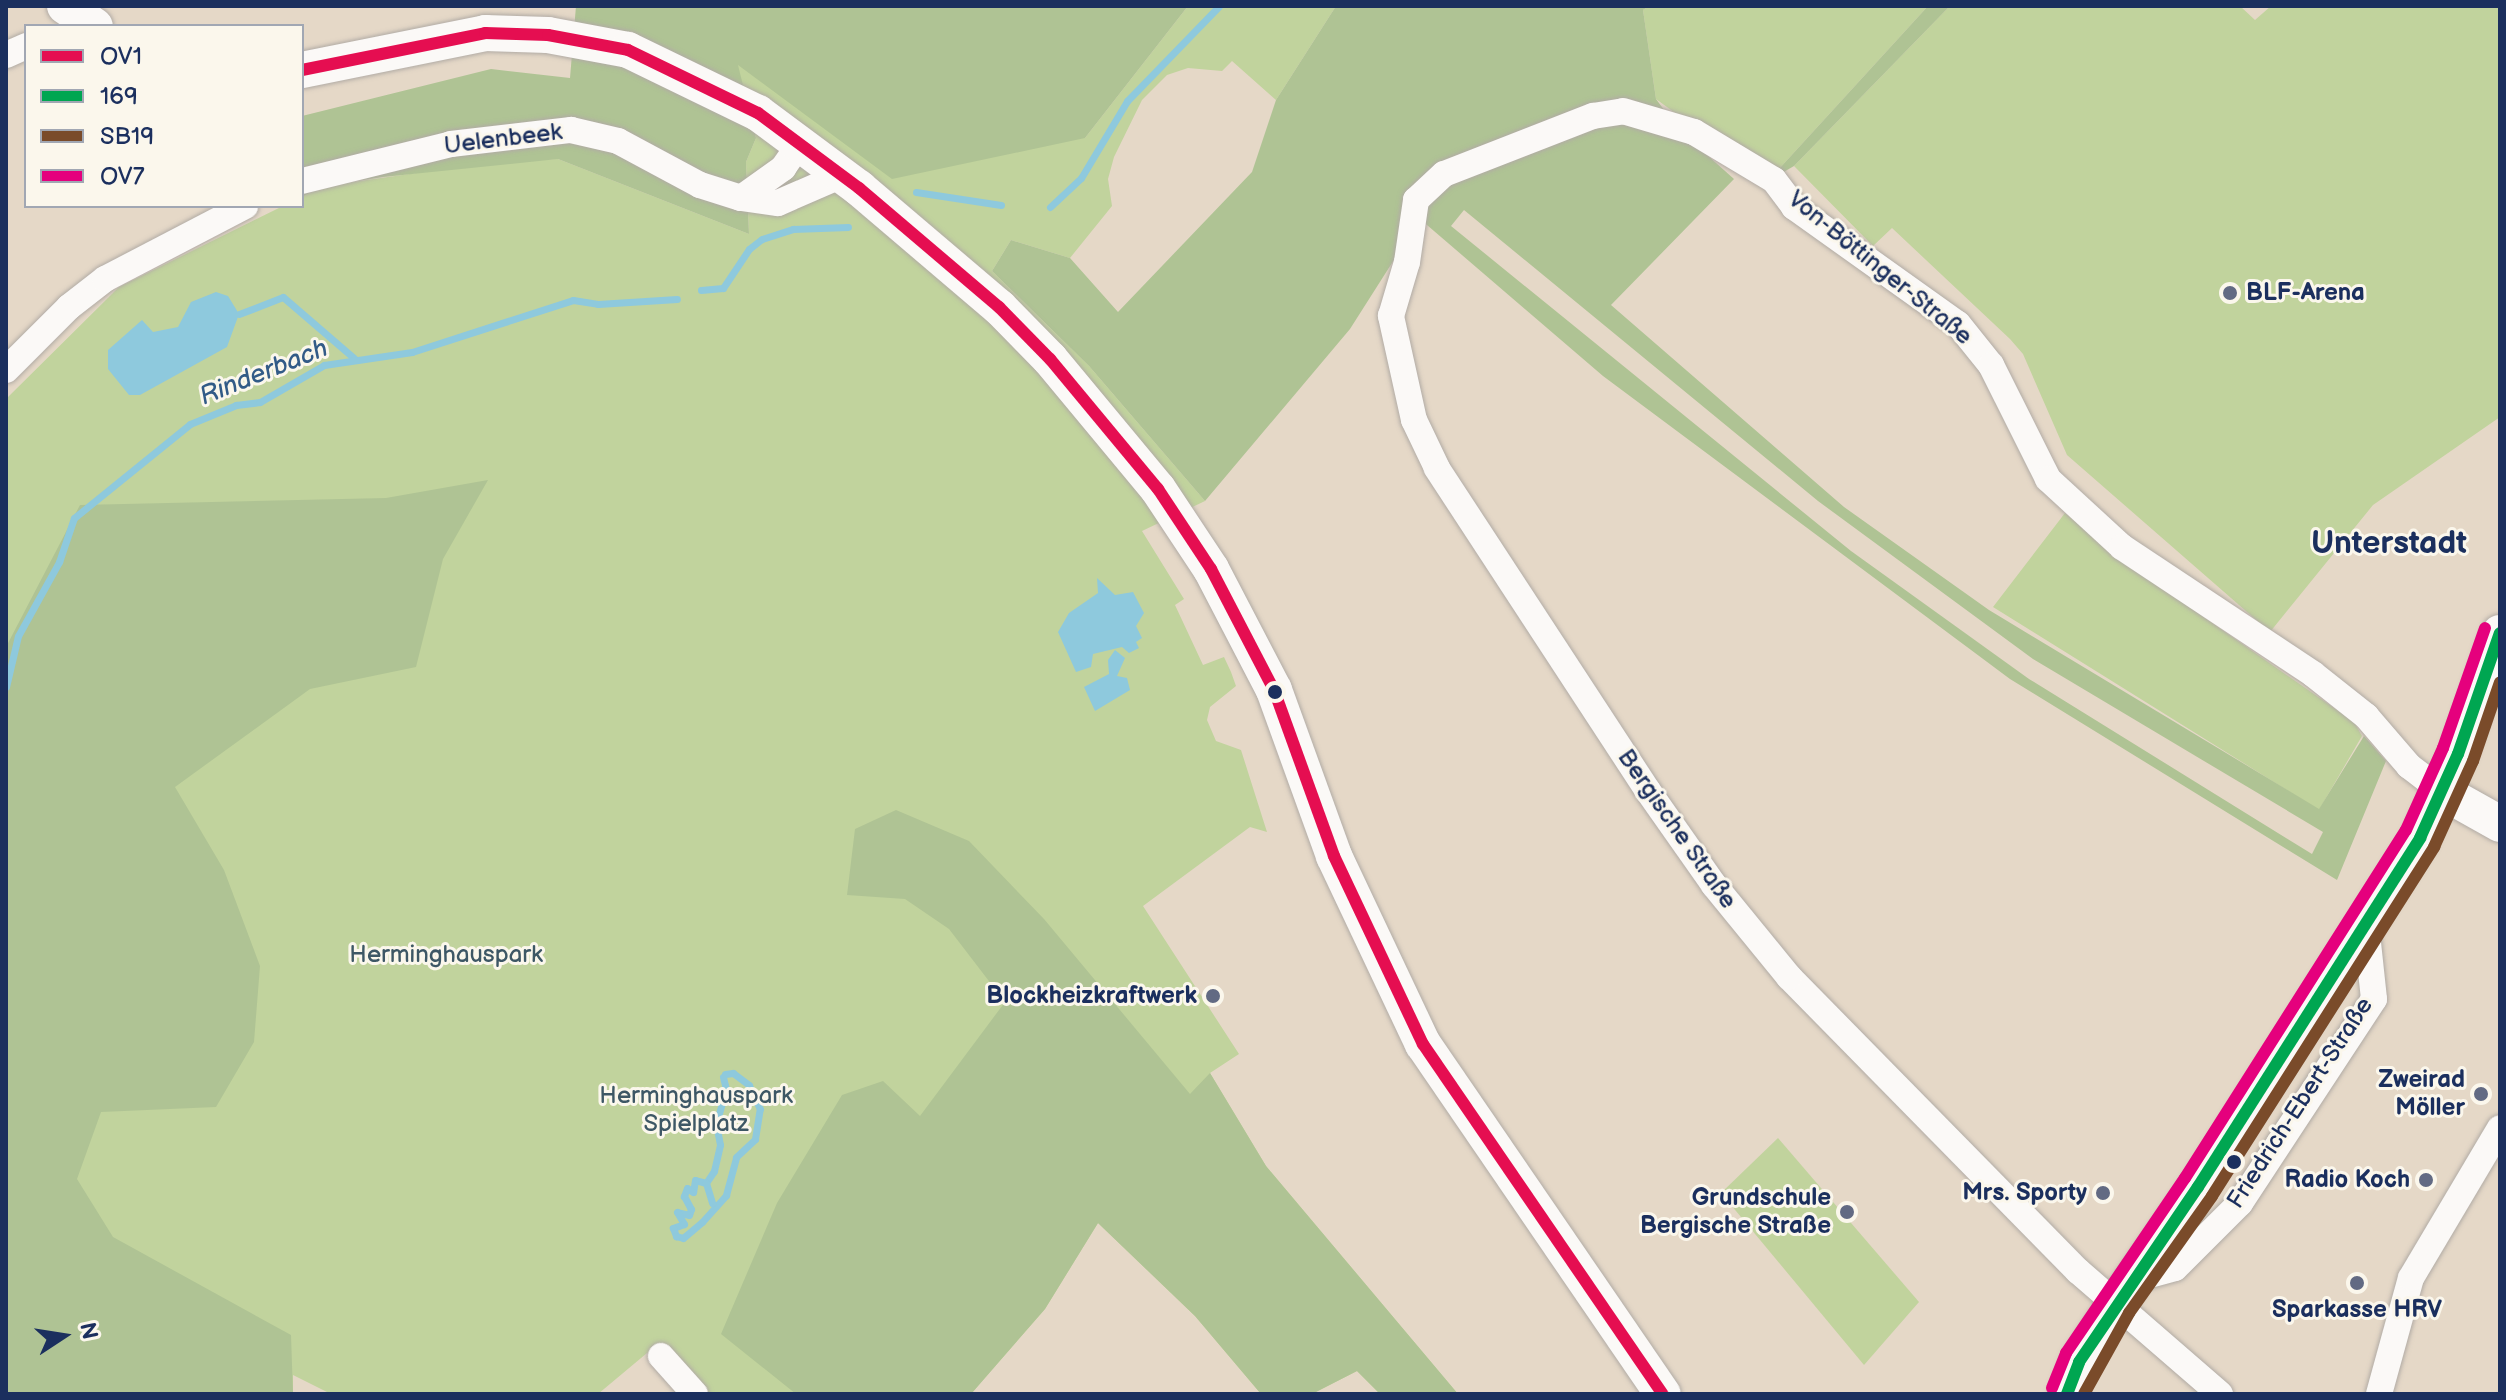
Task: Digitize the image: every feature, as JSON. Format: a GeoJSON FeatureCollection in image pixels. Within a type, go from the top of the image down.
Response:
{"type":"FeatureCollection","features":[{"type":"Feature","properties":{"kind":"street"},"geometry":{"type":"LineString","coordinates":[[65,6],[91,24]]}},
{"type":"Feature","properties":{"kind":"street"},"geometry":{"type":"LineString","coordinates":[[304,70],[485,33],[548,35],[628,50],[706,84],[800,144],[958,270],[1050,359],[1158,489],[1194,541],[1274,690],[1334,856],[1423,1044],[1663,1394]]}},
{"type":"Feature","properties":{"kind":"street","name":"Von-Böttinger-Straße"},"geometry":{"type":"LineString","coordinates":[[1391,316],[1407,262],[1410,213],[1424,187],[1444,174],[1551,131],[1623,111],[1694,132],[1774,180],[1794,207],[1958,324],[1991,365],[2048,479],[2122,547],[2313,674],[2366,716],[2409,766],[2443,792],[2500,824]]}},
{"type":"Feature","properties":{"kind":"street","name":"Uelenbeek"},"geometry":{"type":"LineString","coordinates":[[304,181],[451,144],[571,130],[618,141],[674,173],[741,198],[778,203],[798,198],[842,175]]}},
{"type":"Feature","properties":{"kind":"street"},"geometry":{"type":"LineString","coordinates":[[741,198],[783,168],[800,144]]}},
{"type":"Feature","properties":{"kind":"street"},"geometry":{"type":"LineString","coordinates":[[6,370],[69,307],[105,279],[241,208]]}},
{"type":"Feature","properties":{"kind":"street","name":"Bergische Straße"},"geometry":{"type":"LineString","coordinates":[[1391,316],[1414,420],[1437,468],[1714,885],[1789,977],[2126,1291],[2220,1394]]}},
{"type":"Feature","properties":{"kind":"street","name":"Friedrich-Ebert-Straße"},"geometry":{"type":"LineString","coordinates":[[2067,1394],[2079,1362],[2366,924],[2443,792],[2500,633]]}},
{"type":"Feature","properties":{"kind":"street"},"geometry":{"type":"LineString","coordinates":[[2379,1394],[2411,1278],[2500,1128]]}},
{"type":"Feature","properties":{"kind":"street"},"geometry":{"type":"LineString","coordinates":[[661,1356],[695,1394]]}},
{"type":"Feature","properties":{"kind":"green space"},"geometry":{"type":"Polygon","coordinates":[[[576,6],[1188,6],[1085,138],[892,179],[738,65],[756,138],[746,162],[749,234],[558,159],[383,177],[324,186],[304,196],[304,116],[491,69],[570,78],[576,6]]]}},
{"type":"Feature","properties":{"kind":"green space","name":"Herminghauspark"},"geometry":{"type":"Polygon","coordinates":[[[1188,6],[1336,6],[1276,100],[1232,61],[1222,71],[1188,68],[1167,75],[1142,100],[1114,157],[1108,179],[1112,206],[1070,258],[1011,240],[992,271],[1089,366],[1205,501],[1142,531],[1184,599],[1175,605],[1203,665],[1224,657],[1231,672],[1236,686],[1210,707],[1207,720],[1216,741],[1241,750],[1267,832],[1250,827],[1143,906],[1239,1054],[1210,1073],[1266,1166],[1458,1394],[1380,1394],[1357,1371],[1312,1394],[1261,1394],[1195,1316],[1098,1223],[1045,1309],[971,1394],[706,1394],[659,1343],[598,1394],[331,1394],[293,1375],[293,1394],[6,1394],[6,399],[119,287],[279,208],[304,208],[304,196],[324,186],[502,161],[558,159],[749,234],[746,162],[756,138],[737,64],[1085,138],[1188,6]]]}},
{"type":"Feature","properties":{"kind":"green space"},"geometry":{"type":"Polygon","coordinates":[[[1336,6],[1649,6],[1643,10],[1656,99],[1678,129],[1734,179],[1611,305],[1844,507],[1989,610],[2319,809],[2364,736],[2386,761],[2337,880],[2010,679],[1603,376],[1420,219],[1350,329],[1205,501],[1089,366],[992,271],[1011,240],[1070,258],[1118,312],[1252,172],[1276,100],[1336,6]],[[1464,210],[1451,226],[1851,551],[2029,679],[2312,854],[2323,832],[2033,659],[1818,501],[1464,210]]]}},
{"type":"Feature","properties":{"kind":"green space"},"geometry":{"type":"Polygon","coordinates":[[[1649,6],[1928,6],[1768,181],[1656,99],[1643,10],[1649,6]]]}},
{"type":"Feature","properties":{"kind":"green space"},"geometry":{"type":"Polygon","coordinates":[[[1928,6],[1950,6],[1794,166],[1768,181],[1928,6]]]}},
{"type":"Feature","properties":{"kind":"green space","name":"BLF-Arena"},"geometry":{"type":"Polygon","coordinates":[[[1950,6],[2240,6],[2255,20],[2271,6],[2500,6],[2500,417],[2373,505],[2270,632],[2067,455],[2023,354],[2010,339],[1892,228],[1873,246],[1794,166],[1950,6]]]}},
{"type":"Feature","properties":{"kind":"green space"},"geometry":{"type":"Polygon","coordinates":[[[488,480],[443,559],[416,667],[310,689],[175,787],[224,870],[260,966],[254,1042],[216,1107],[101,1112],[77,1179],[113,1237],[291,1335],[293,1394],[6,1394],[6,647],[80,505],[386,498],[488,480]]]}},
{"type":"Feature","properties":{"kind":"green space"},"geometry":{"type":"Polygon","coordinates":[[[2065,513],[2115,555],[2354,722],[2362,736],[2319,810],[1993,607],[2065,513]]]}},
{"type":"Feature","properties":{"kind":"green space"},"geometry":{"type":"Polygon","coordinates":[[[896,810],[969,841],[1044,919],[1190,1094],[1210,1073],[1266,1166],[1458,1394],[1380,1394],[1357,1371],[1312,1394],[1261,1394],[1195,1316],[1098,1223],[1045,1309],[971,1394],[796,1394],[721,1334],[777,1203],[842,1095],[883,1081],[920,1116],[1005,1002],[949,929],[905,899],[847,895],[855,829],[896,810]]]}},
{"type":"Feature","properties":{"kind":"green space"},"geometry":{"type":"Polygon","coordinates":[[[1778,1138],[1919,1302],[1864,1365],[1721,1193],[1778,1138]]]}},
{"type":"Feature","properties":{"kind":"water"},"geometry":{"type":"Polygon","coordinates":[[[216,292],[228,296],[239,314],[227,347],[140,395],[129,395],[108,369],[108,350],[142,320],[153,332],[178,327],[191,302],[216,292]]]}},
{"type":"Feature","properties":{"kind":"water"},"geometry":{"type":"Polygon","coordinates":[[[1097,578],[1115,595],[1133,592],[1144,613],[1136,626],[1142,638],[1136,642],[1139,648],[1129,653],[1122,647],[1093,654],[1091,667],[1076,672],[1058,632],[1069,613],[1098,593],[1097,578]]]}},
{"type":"Feature","properties":{"kind":"water"},"geometry":{"type":"Polygon","coordinates":[[[1115,650],[1125,658],[1117,676],[1127,678],[1130,690],[1095,711],[1084,687],[1109,674],[1108,660],[1115,650]]]}},
{"type":"Feature","properties":{"kind":"waterway","name":"Rinderbach"},"geometry":{"type":"LineString","coordinates":[[1050,207],[1081,178],[1127,101],[1219,6]]}},
{"type":"Feature","properties":{"kind":"waterway","name":"Rinderbach"},"geometry":{"type":"LineString","coordinates":[[916,192],[1001,205]]}},
{"type":"Feature","properties":{"kind":"waterway","name":"Rinderbach"},"geometry":{"type":"LineString","coordinates":[[701,290],[723,288],[749,249],[762,239],[793,229],[848,227]]}},
{"type":"Feature","properties":{"kind":"waterway"},"geometry":{"type":"LineString","coordinates":[[239,314],[283,297],[354,358]]}},
{"type":"Feature","properties":{"kind":"waterway","name":"Rinderbach"},"geometry":{"type":"LineString","coordinates":[[6,687],[18,636],[59,562],[74,518],[190,424],[236,405],[260,402],[324,365],[412,352],[573,300],[598,304],[677,299]]}},
{"type":"Feature","properties":{"kind":"waterway"},"geometry":{"type":"LineString","coordinates":[[723,1077],[726,1089],[716,1124],[720,1145],[714,1171],[706,1183],[695,1180],[693,1192],[687,1188],[684,1196],[691,1209],[689,1215],[677,1212],[684,1224],[673,1228],[676,1236],[683,1238],[726,1195],[736,1157],[755,1139],[760,1109],[749,1085],[733,1073],[725,1074]]}},
{"type":"Feature","properties":{"kind":"waterway"},"geometry":{"type":"LineString","coordinates":[[706,1183],[712,1203]]}},
{"type":"Feature","properties":{"kind":"transit line","name":"OV1"},"geometry":{"type":"LineString","coordinates":[[304,70],[485,33],[548,35],[628,50],[758,113],[859,188],[999,307],[1050,359],[1158,489],[1211,569],[1274,690],[1334,856],[1423,1044],[1663,1394]]}},
{"type":"Feature","properties":{"kind":"transit line","name":"OV7"},"geometry":{"type":"LineString","coordinates":[[2052,1388],[2066,1353],[2185,1178],[2406,830],[2443,748],[2485,628]]}},
{"type":"Feature","properties":{"kind":"transit line","name":"169"},"geometry":{"type":"LineString","coordinates":[[2067,1394],[2079,1362],[2198,1187],[2420,838],[2458,754],[2500,633]]}},
{"type":"Feature","properties":{"kind":"transit line","name":"SB19"},"geometry":{"type":"LineString","coordinates":[[2084,1394],[2129,1313],[2212,1196],[2434,847],[2473,761],[2500,682]]}},
{"type":"Feature","properties":{"kind":"place","name":"BLF-Arena"},"geometry":{"type":"Point","coordinates":[2230,293]}},
{"type":"Feature","properties":{"kind":"place","name":"Blockheizkraftwerk"},"geometry":{"type":"Point","coordinates":[1213,996]}},
{"type":"Feature","properties":{"kind":"place","name":"Zweirad Möller"},"geometry":{"type":"Point","coordinates":[2481,1094]}},
{"type":"Feature","properties":{"kind":"place","name":"Radio Koch"},"geometry":{"type":"Point","coordinates":[2426,1180]}},
{"type":"Feature","properties":{"kind":"place","name":"Mrs. Sporty"},"geometry":{"type":"Point","coordinates":[2103,1193]}},
{"type":"Feature","properties":{"kind":"place","name":"Grundschule Bergische Straße"},"geometry":{"type":"Point","coordinates":[1847,1212]}},
{"type":"Feature","properties":{"kind":"place","name":"Sparkasse HRV"},"geometry":{"type":"Point","coordinates":[2357,1283]}},
{"type":"Feature","properties":{"kind":"district","name":"Unterstadt"},"geometry":{"type":"Point","coordinates":[2389,544]}},
{"type":"Feature","properties":{"kind":"park label","name":"Herminghauspark Spielplatz"},"geometry":{"type":"Point","coordinates":[696,1110]}}]}
